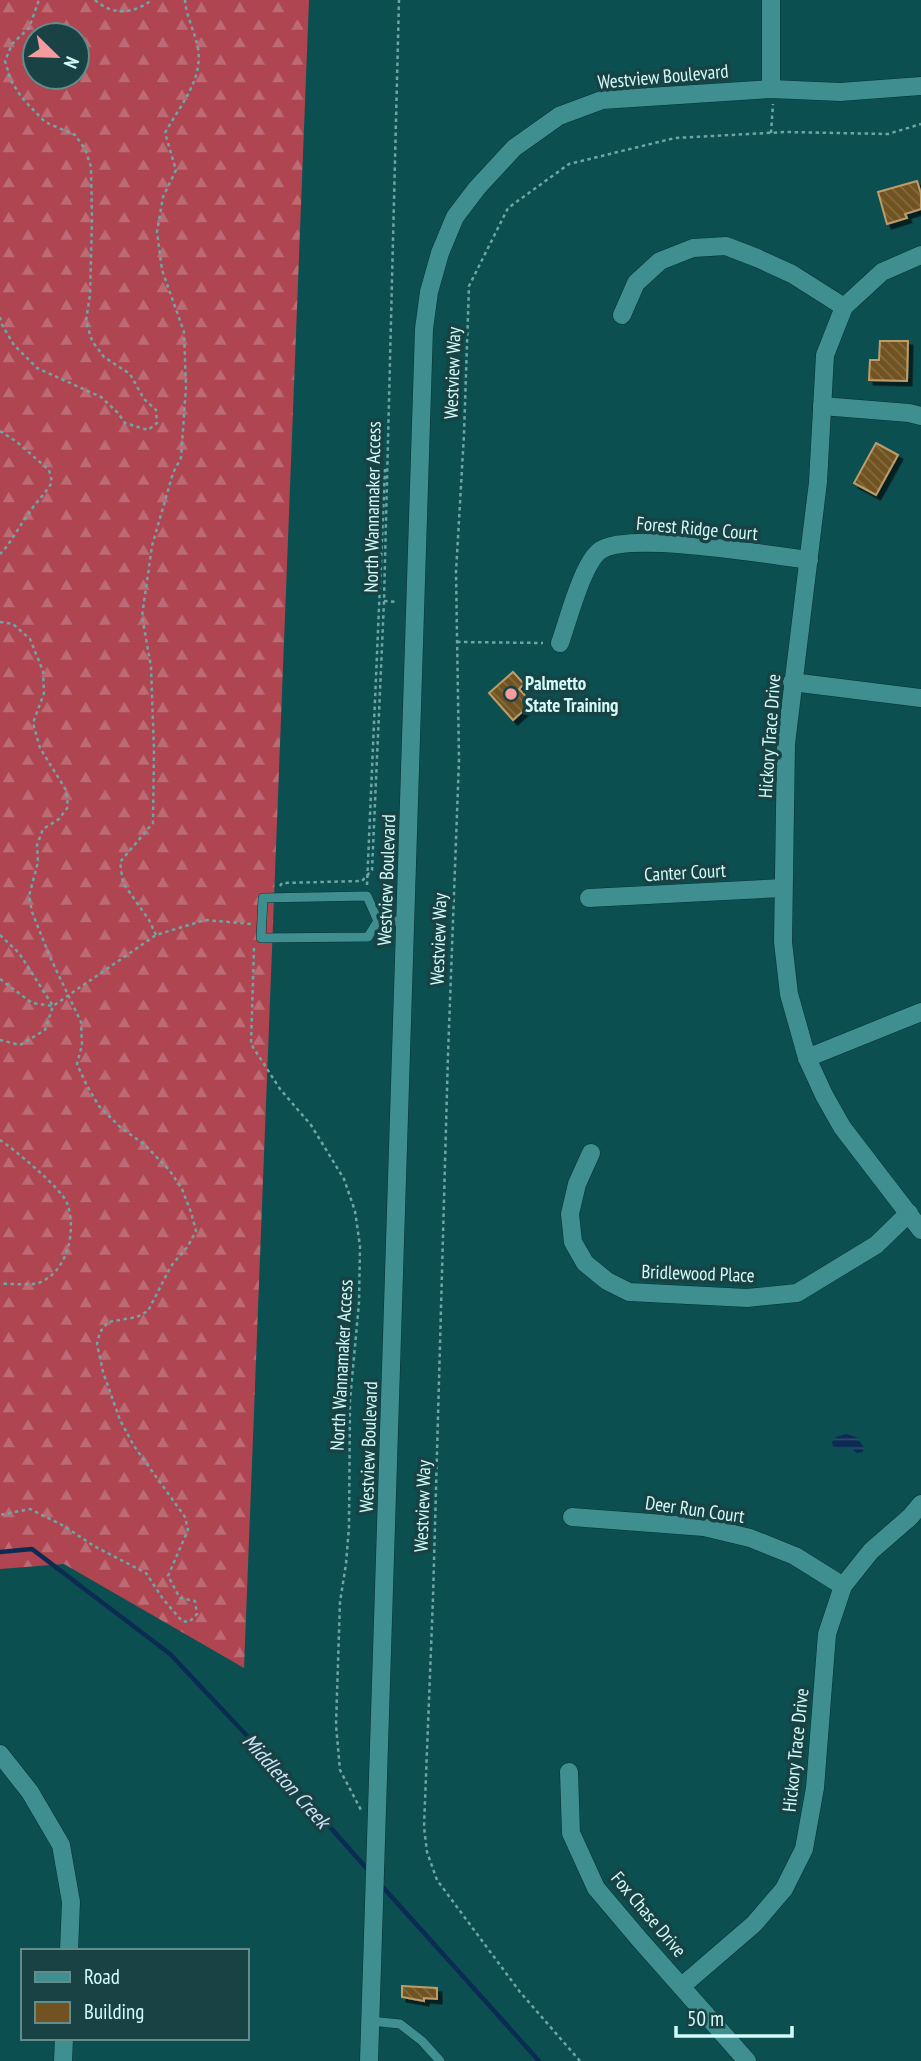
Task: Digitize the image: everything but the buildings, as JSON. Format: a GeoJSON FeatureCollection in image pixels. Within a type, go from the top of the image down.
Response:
{"type":"FeatureCollection","features":[{"type":"Feature","properties":{"kind":"street"},"geometry":{"type":"LineString","coordinates":[[771,0],[772,95]]}},
{"type":"Feature","properties":{"kind":"street","name":"Westview Boulevard"},"geometry":{"type":"LineString","coordinates":[[369,2061],[424,329],[429,292],[440,253],[455,217],[477,188],[514,148],[559,116],[602,100],[772,95],[921,86]]}},
{"type":"Feature","properties":{"kind":"street"},"geometry":{"type":"LineString","coordinates":[[622,315],[636,283],[660,261],[693,248],[726,246],[792,274],[844,307]]}},
{"type":"Feature","properties":{"kind":"street","name":"Hickory Trace Drive"},"geometry":{"type":"LineString","coordinates":[[921,255],[882,272],[844,307],[825,355],[818,482],[786,744],[783,888],[783,942],[789,994],[807,1058],[842,1127],[921,1230]]}},
{"type":"Feature","properties":{"kind":"street"},"geometry":{"type":"LineString","coordinates":[[822,406],[909,412],[921,416]]}},
{"type":"Feature","properties":{"kind":"street","name":"Forest Ridge Court"},"geometry":{"type":"LineString","coordinates":[[560,643],[586,567],[600,551],[620,543],[669,543],[809,560]]}},
{"type":"Feature","properties":{"kind":"street"},"geometry":{"type":"LineString","coordinates":[[792,682],[921,698]]}},
{"type":"Feature","properties":{"kind":"street","name":"Canter Court"},"geometry":{"type":"LineString","coordinates":[[589,898],[783,888]]}},
{"type":"Feature","properties":{"kind":"street"},"geometry":{"type":"LineString","coordinates":[[807,1058],[921,1012]]}},
{"type":"Feature","properties":{"kind":"street","name":"Bridlewood Place"},"geometry":{"type":"LineString","coordinates":[[591,1153],[577,1184],[570,1214],[573,1242],[585,1263],[607,1281],[629,1292],[747,1298],[797,1293],[876,1245],[909,1213]]}},
{"type":"Feature","properties":{"kind":"street","name":"Hickory Trace Drive"},"geometry":{"type":"LineString","coordinates":[[682,1986],[754,1924],[784,1889],[804,1849],[815,1788],[827,1634],[843,1586],[871,1550],[910,1517],[921,1504]]}},
{"type":"Feature","properties":{"kind":"street","name":"Deer Run Court"},"geometry":{"type":"LineString","coordinates":[[572,1517],[704,1527],[751,1538],[794,1556],[843,1586]]}},
{"type":"Feature","properties":{"kind":"street"},"geometry":{"type":"LineString","coordinates":[[0,1754],[30,1792],[61,1845],[71,1902],[68,1949]]}},
{"type":"Feature","properties":{"kind":"street","name":"Fox Chase Drive"},"geometry":{"type":"LineString","coordinates":[[569,1772],[572,1833],[596,1888],[747,2061]]}},
{"type":"Feature","properties":{"kind":"street"},"geometry":{"type":"LineString","coordinates":[[63,2061],[64,2040]]}},
{"type":"Feature","properties":{"kind":"lane"},"geometry":{"type":"LineString","coordinates":[[367,896],[378,921],[368,937],[261,938],[263,898],[367,896]]}},
{"type":"Feature","properties":{"kind":"lane"},"geometry":{"type":"LineString","coordinates":[[378,921],[406,921]]}},
{"type":"Feature","properties":{"kind":"lane"},"geometry":{"type":"LineString","coordinates":[[370,2021],[400,2024],[428,2047],[440,2061]]}},
{"type":"Feature","properties":{"kind":"lane"},"geometry":{"type":"LineString","coordinates":[[427,2061],[428,2047]]}},
{"type":"Feature","properties":{"kind":"path"},"geometry":{"type":"LineString","coordinates":[[0,317],[14,345],[37,368],[101,397],[125,423],[148,430],[157,423],[156,410],[144,399],[130,374],[104,357],[92,341],[86,321],[90,295],[92,220],[91,167],[85,149],[75,135],[45,122],[22,98],[11,81],[5,61],[12,44],[29,28],[39,0]]}},
{"type":"Feature","properties":{"kind":"path"},"geometry":{"type":"LineString","coordinates":[[95,0],[123,13],[140,9],[152,0]]}},
{"type":"Feature","properties":{"kind":"path"},"geometry":{"type":"LineString","coordinates":[[156,935],[149,920],[123,883],[120,862],[153,823],[151,667],[142,616],[152,546],[173,473],[181,458],[186,387],[184,332],[162,270],[157,232],[163,197],[176,170],[165,133],[194,86],[199,67],[198,47],[185,0]]}},
{"type":"Feature","properties":{"kind":"path"},"geometry":{"type":"LineString","coordinates":[[367,896],[387,437],[399,0]]}},
{"type":"Feature","properties":{"kind":"path"},"geometry":{"type":"LineString","coordinates":[[771,132],[772,95]]}},
{"type":"Feature","properties":{"kind":"path","name":"Westview Way"},"geometry":{"type":"LineString","coordinates":[[580,2061],[520,1993],[437,1880],[427,1852],[424,1827],[458,773],[456,572],[469,286],[508,208],[569,164],[675,138],[771,132],[888,134],[921,124]]}},
{"type":"Feature","properties":{"kind":"path"},"geometry":{"type":"LineString","coordinates":[[0,431],[49,470],[52,482],[0,554]]}},
{"type":"Feature","properties":{"kind":"path"},"geometry":{"type":"LineString","coordinates":[[0,622],[13,624],[30,639],[43,671],[44,693],[33,723],[40,748],[66,790],[68,807],[59,819],[43,829],[37,845],[38,862],[29,896],[32,912],[50,957],[81,1022],[82,1045],[77,1064],[99,1106],[120,1127],[145,1145],[170,1171],[182,1189],[196,1231],[188,1246],[171,1266],[148,1311],[137,1317],[108,1322],[100,1332],[97,1344],[103,1372],[120,1420],[134,1446],[185,1517],[188,1530],[168,1576],[180,1598],[195,1601],[197,1615],[189,1622],[182,1621],[146,1573],[94,1546],[64,1526],[30,1509],[0,1515]]}},
{"type":"Feature","properties":{"kind":"path"},"geometry":{"type":"LineString","coordinates":[[457,642],[560,643]]}},
{"type":"Feature","properties":{"kind":"path"},"geometry":{"type":"LineString","coordinates":[[272,898],[282,883],[362,881],[368,875]]}},
{"type":"Feature","properties":{"kind":"path"},"geometry":{"type":"LineString","coordinates":[[0,1040],[20,1045],[45,1030],[52,1006],[156,935],[205,920],[255,923],[262,912]]}},
{"type":"Feature","properties":{"kind":"path"},"geometry":{"type":"LineString","coordinates":[[0,935],[19,953],[52,1006]]}},
{"type":"Feature","properties":{"kind":"path","name":"North Wannamaker Access"},"geometry":{"type":"LineString","coordinates":[[255,937],[251,1044],[280,1089],[311,1125],[344,1179],[355,1211],[360,1246],[359,1303],[350,1400],[349,1527],[340,1602],[336,1725],[340,1770],[358,1807],[376,1829]]}},
{"type":"Feature","properties":{"kind":"path"},"geometry":{"type":"LineString","coordinates":[[0,978],[32,1003],[52,1006]]}},
{"type":"Feature","properties":{"kind":"path"},"geometry":{"type":"LineString","coordinates":[[0,1140],[41,1174],[67,1201],[72,1226],[68,1250],[55,1271],[38,1283],[0,1284]]}},
{"type":"Feature","properties":{"kind":"green space"},"geometry":{"type":"Polygon","coordinates":[[[0,0],[309,0],[244,1668],[64,1564],[0,1569],[0,0]]]}},
{"type":"Feature","properties":{"kind":"water"},"geometry":{"type":"Polygon","coordinates":[[[846,1434],[856,1437],[864,1447],[863,1452],[857,1453],[850,1447],[838,1449],[833,1446],[832,1442],[836,1437],[846,1434]]]}},
{"type":"Feature","properties":{"kind":"waterway","name":"Middleton Creek"},"geometry":{"type":"LineString","coordinates":[[0,1552],[32,1549],[170,1654],[284,1775],[368,1870]]}},
{"type":"Feature","properties":{"kind":"waterway","name":"Middleton Creek"},"geometry":{"type":"LineString","coordinates":[[381,1885],[539,2061]]}},
{"type":"Feature","properties":{"kind":"place","name":"Palmetto State Training"},"geometry":{"type":"Point","coordinates":[511,694]}}]}
